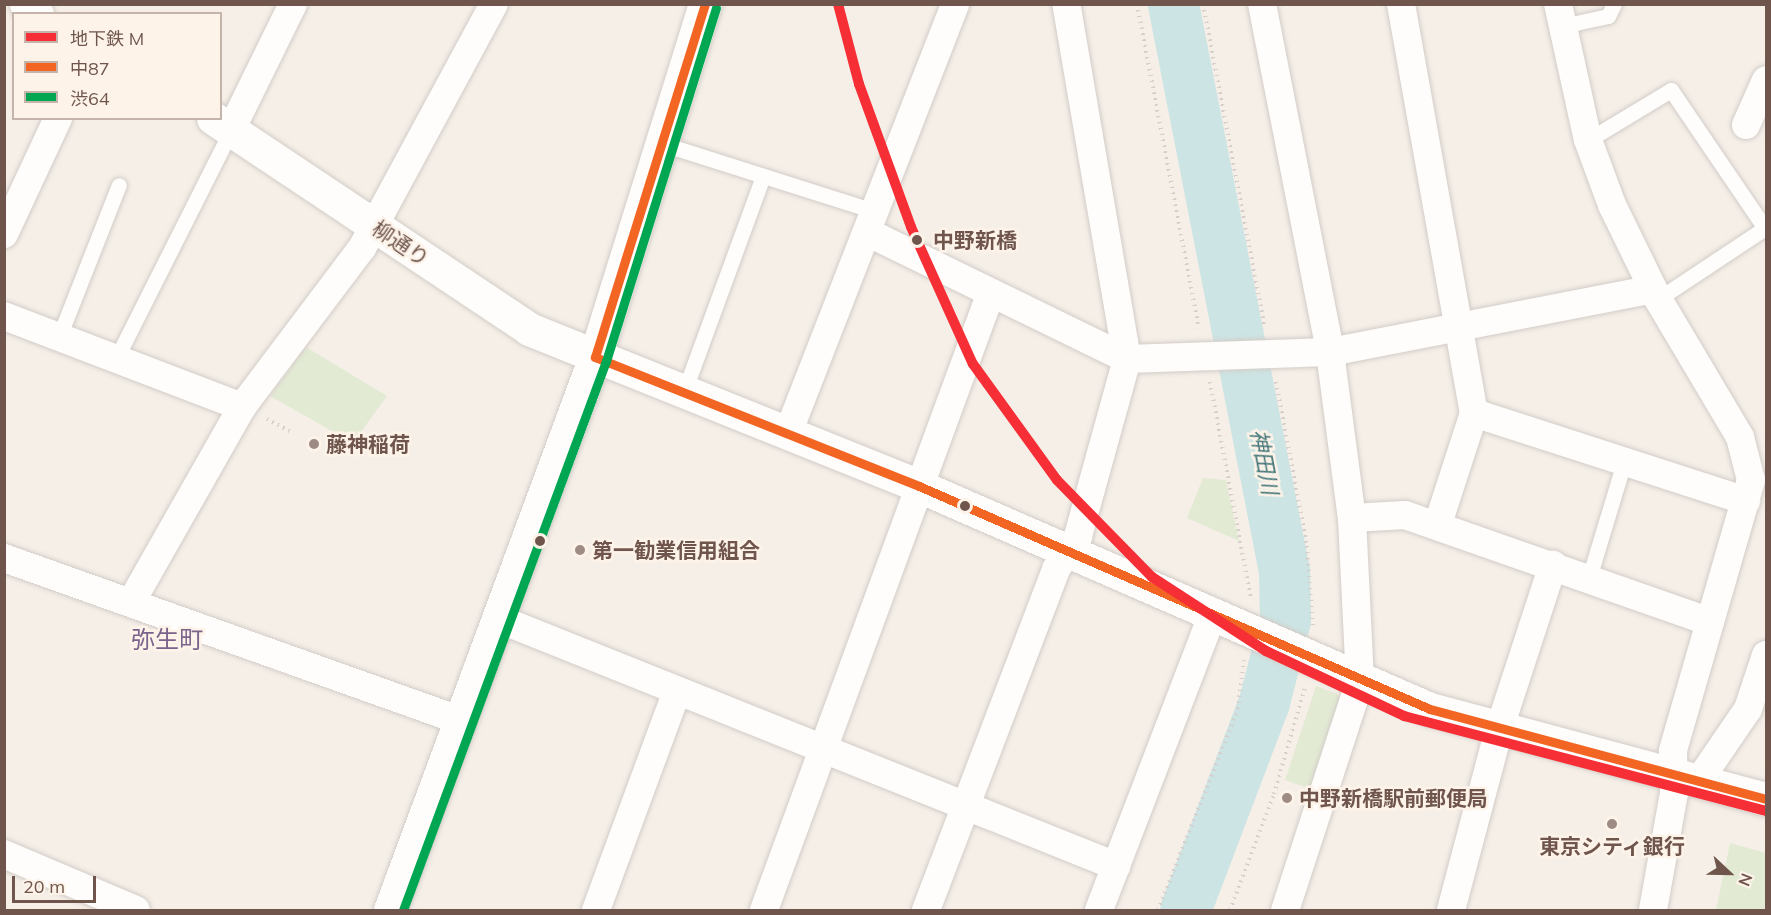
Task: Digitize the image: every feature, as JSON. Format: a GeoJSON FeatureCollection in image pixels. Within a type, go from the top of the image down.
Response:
{"type":"FeatureCollection","features":[{"type":"Feature","properties":{"kind":"street"},"geometry":{"type":"LineString","coordinates":[[223,123],[293,4]]}},
{"type":"Feature","properties":{"kind":"street"},"geometry":{"type":"LineString","coordinates":[[132,599],[242,407],[373,225],[494,4]]}},
{"type":"Feature","properties":{"kind":"street"},"geometry":{"type":"LineString","coordinates":[[390,910],[595,357],[660,142],[705,4]]}},
{"type":"Feature","properties":{"kind":"street"},"geometry":{"type":"LineString","coordinates":[[788,433],[955,4]]}},
{"type":"Feature","properties":{"kind":"street"},"geometry":{"type":"LineString","coordinates":[[926,910],[964,806],[1066,551],[1078,536],[1127,359],[1065,4]]}},
{"type":"Feature","properties":{"kind":"street"},"geometry":{"type":"LineString","coordinates":[[1262,4],[1330,352],[1352,518],[1360,681],[1285,910]]}},
{"type":"Feature","properties":{"kind":"street"},"geometry":{"type":"LineString","coordinates":[[1401,4],[1474,413],[1438,524]]}},
{"type":"Feature","properties":{"kind":"street"},"geometry":{"type":"LineString","coordinates":[[1560,15],[1588,140],[1655,294],[1740,436],[1751,480],[1673,751],[1685,779]]}},
{"type":"Feature","properties":{"kind":"street"},"geometry":{"type":"LineString","coordinates":[[1746,125],[1767,80]]}},
{"type":"Feature","properties":{"kind":"street"},"geometry":{"type":"LineString","coordinates":[[4,234],[57,120]]}},
{"type":"Feature","properties":{"kind":"street","name":"柳通り"},"geometry":{"type":"LineString","coordinates":[[223,123],[529,329],[919,486],[1360,681],[1499,730],[1767,800]]}},
{"type":"Feature","properties":{"kind":"street"},"geometry":{"type":"LineString","coordinates":[[871,221],[990,295],[1127,359],[1330,352],[1655,294]]}},
{"type":"Feature","properties":{"kind":"street"},"geometry":{"type":"LineString","coordinates":[[764,910],[990,295]]}},
{"type":"Feature","properties":{"kind":"street"},"geometry":{"type":"LineString","coordinates":[[4,316],[242,407]]}},
{"type":"Feature","properties":{"kind":"street"},"geometry":{"type":"LineString","coordinates":[[1474,413],[1746,501]]}},
{"type":"Feature","properties":{"kind":"street"},"geometry":{"type":"LineString","coordinates":[[1352,518],[1405,514],[1710,622]]}},
{"type":"Feature","properties":{"kind":"street"},"geometry":{"type":"LineString","coordinates":[[4,558],[132,599],[461,721]]}},
{"type":"Feature","properties":{"kind":"street"},"geometry":{"type":"LineString","coordinates":[[1451,910],[1499,730],[1553,565]]}},
{"type":"Feature","properties":{"kind":"street"},"geometry":{"type":"LineString","coordinates":[[1099,910],[1212,616]]}},
{"type":"Feature","properties":{"kind":"street"},"geometry":{"type":"LineString","coordinates":[[499,619],[1116,866]]}},
{"type":"Feature","properties":{"kind":"street"},"geometry":{"type":"LineString","coordinates":[[1653,910],[1674,793],[1748,709],[1767,655]]}},
{"type":"Feature","properties":{"kind":"street"},"geometry":{"type":"LineString","coordinates":[[596,910],[677,691]]}},
{"type":"Feature","properties":{"kind":"street"},"geometry":{"type":"LineString","coordinates":[[4,854],[136,910]]}},
{"type":"Feature","properties":{"kind":"lane"},"geometry":{"type":"LineString","coordinates":[[1560,15],[1608,16],[1614,4]]}},
{"type":"Feature","properties":{"kind":"lane"},"geometry":{"type":"LineString","coordinates":[[1588,140],[1671,90],[1766,229],[1655,294]]}},
{"type":"Feature","properties":{"kind":"lane"},"geometry":{"type":"LineString","coordinates":[[116,359],[223,123]]}},
{"type":"Feature","properties":{"kind":"lane"},"geometry":{"type":"LineString","coordinates":[[660,142],[763,176],[871,221]]}},
{"type":"Feature","properties":{"kind":"lane"},"geometry":{"type":"LineString","coordinates":[[684,392],[763,176]]}},
{"type":"Feature","properties":{"kind":"lane"},"geometry":{"type":"LineString","coordinates":[[59,337],[118,185]]}},
{"type":"Feature","properties":{"kind":"lane"},"geometry":{"type":"LineString","coordinates":[[1589,579],[1624,462]]}},
{"type":"Feature","properties":{"kind":"path"},"geometry":{"type":"LineString","coordinates":[[1137,4],[1208,358],[1248,574],[1250,632],[1238,709],[1158,910]]}},
{"type":"Feature","properties":{"kind":"path"},"geometry":{"type":"LineString","coordinates":[[1203,4],[1267,355],[1307,546],[1314,611],[1306,657],[1274,794],[1230,910]]}},
{"type":"Feature","properties":{"kind":"green space"},"geometry":{"type":"Polygon","coordinates":[[[306,347],[387,396],[353,443],[270,396],[306,347]]]}},
{"type":"Feature","properties":{"kind":"green space"},"geometry":{"type":"Polygon","coordinates":[[[1203,478],[1226,480],[1239,541],[1187,518],[1203,478]]]}},
{"type":"Feature","properties":{"kind":"green space"},"geometry":{"type":"Polygon","coordinates":[[[1316,686],[1337,694],[1346,708],[1316,791],[1285,780],[1316,686]]]}},
{"type":"Feature","properties":{"kind":"green space"},"geometry":{"type":"Polygon","coordinates":[[[1730,843],[1766,853],[1766,910],[1716,910],[1730,843]]]}},
{"type":"Feature","properties":{"kind":"waterway","name":"神田川"},"geometry":{"type":"LineString","coordinates":[[1173,4],[1284,571],[1285,620],[1264,702],[1185,910]]}},
{"type":"Feature","properties":{"kind":"metro line","name":"M"},"geometry":{"type":"LineString","coordinates":[[838,4],[859,84],[911,227],[973,364],[1057,480],[1152,577],[1266,651],[1404,716],[1766,811]]}},
{"type":"Feature","properties":{"kind":"transit line","name":"中87"},"geometry":{"type":"LineString","coordinates":[[595,357],[705,4]]}},
{"type":"Feature","properties":{"kind":"transit line","name":"渋64"},"geometry":{"type":"LineString","coordinates":[[403,910],[606,361],[716,8]]}},
{"type":"Feature","properties":{"kind":"transit line","name":"中87"},"geometry":{"type":"LineString","coordinates":[[595,357],[919,486],[1430,709],[1766,799]]}},
{"type":"Feature","properties":{"kind":"place","name":"中野新橋"},"geometry":{"type":"Point","coordinates":[917,240]}},
{"type":"Feature","properties":{"kind":"place","name":"藤神稲荷"},"geometry":{"type":"Point","coordinates":[314,444]}},
{"type":"Feature","properties":{"kind":"place","name":"第一勧業信用組合"},"geometry":{"type":"Point","coordinates":[580,550]}},
{"type":"Feature","properties":{"kind":"place","name":"中野新橋駅前郵便局"},"geometry":{"type":"Point","coordinates":[1287,798]}},
{"type":"Feature","properties":{"kind":"place","name":"東京シティ銀行"},"geometry":{"type":"Point","coordinates":[1612,824]}},
{"type":"Feature","properties":{"kind":"district","name":"弥生町"},"geometry":{"type":"Point","coordinates":[167,640]}}]}
